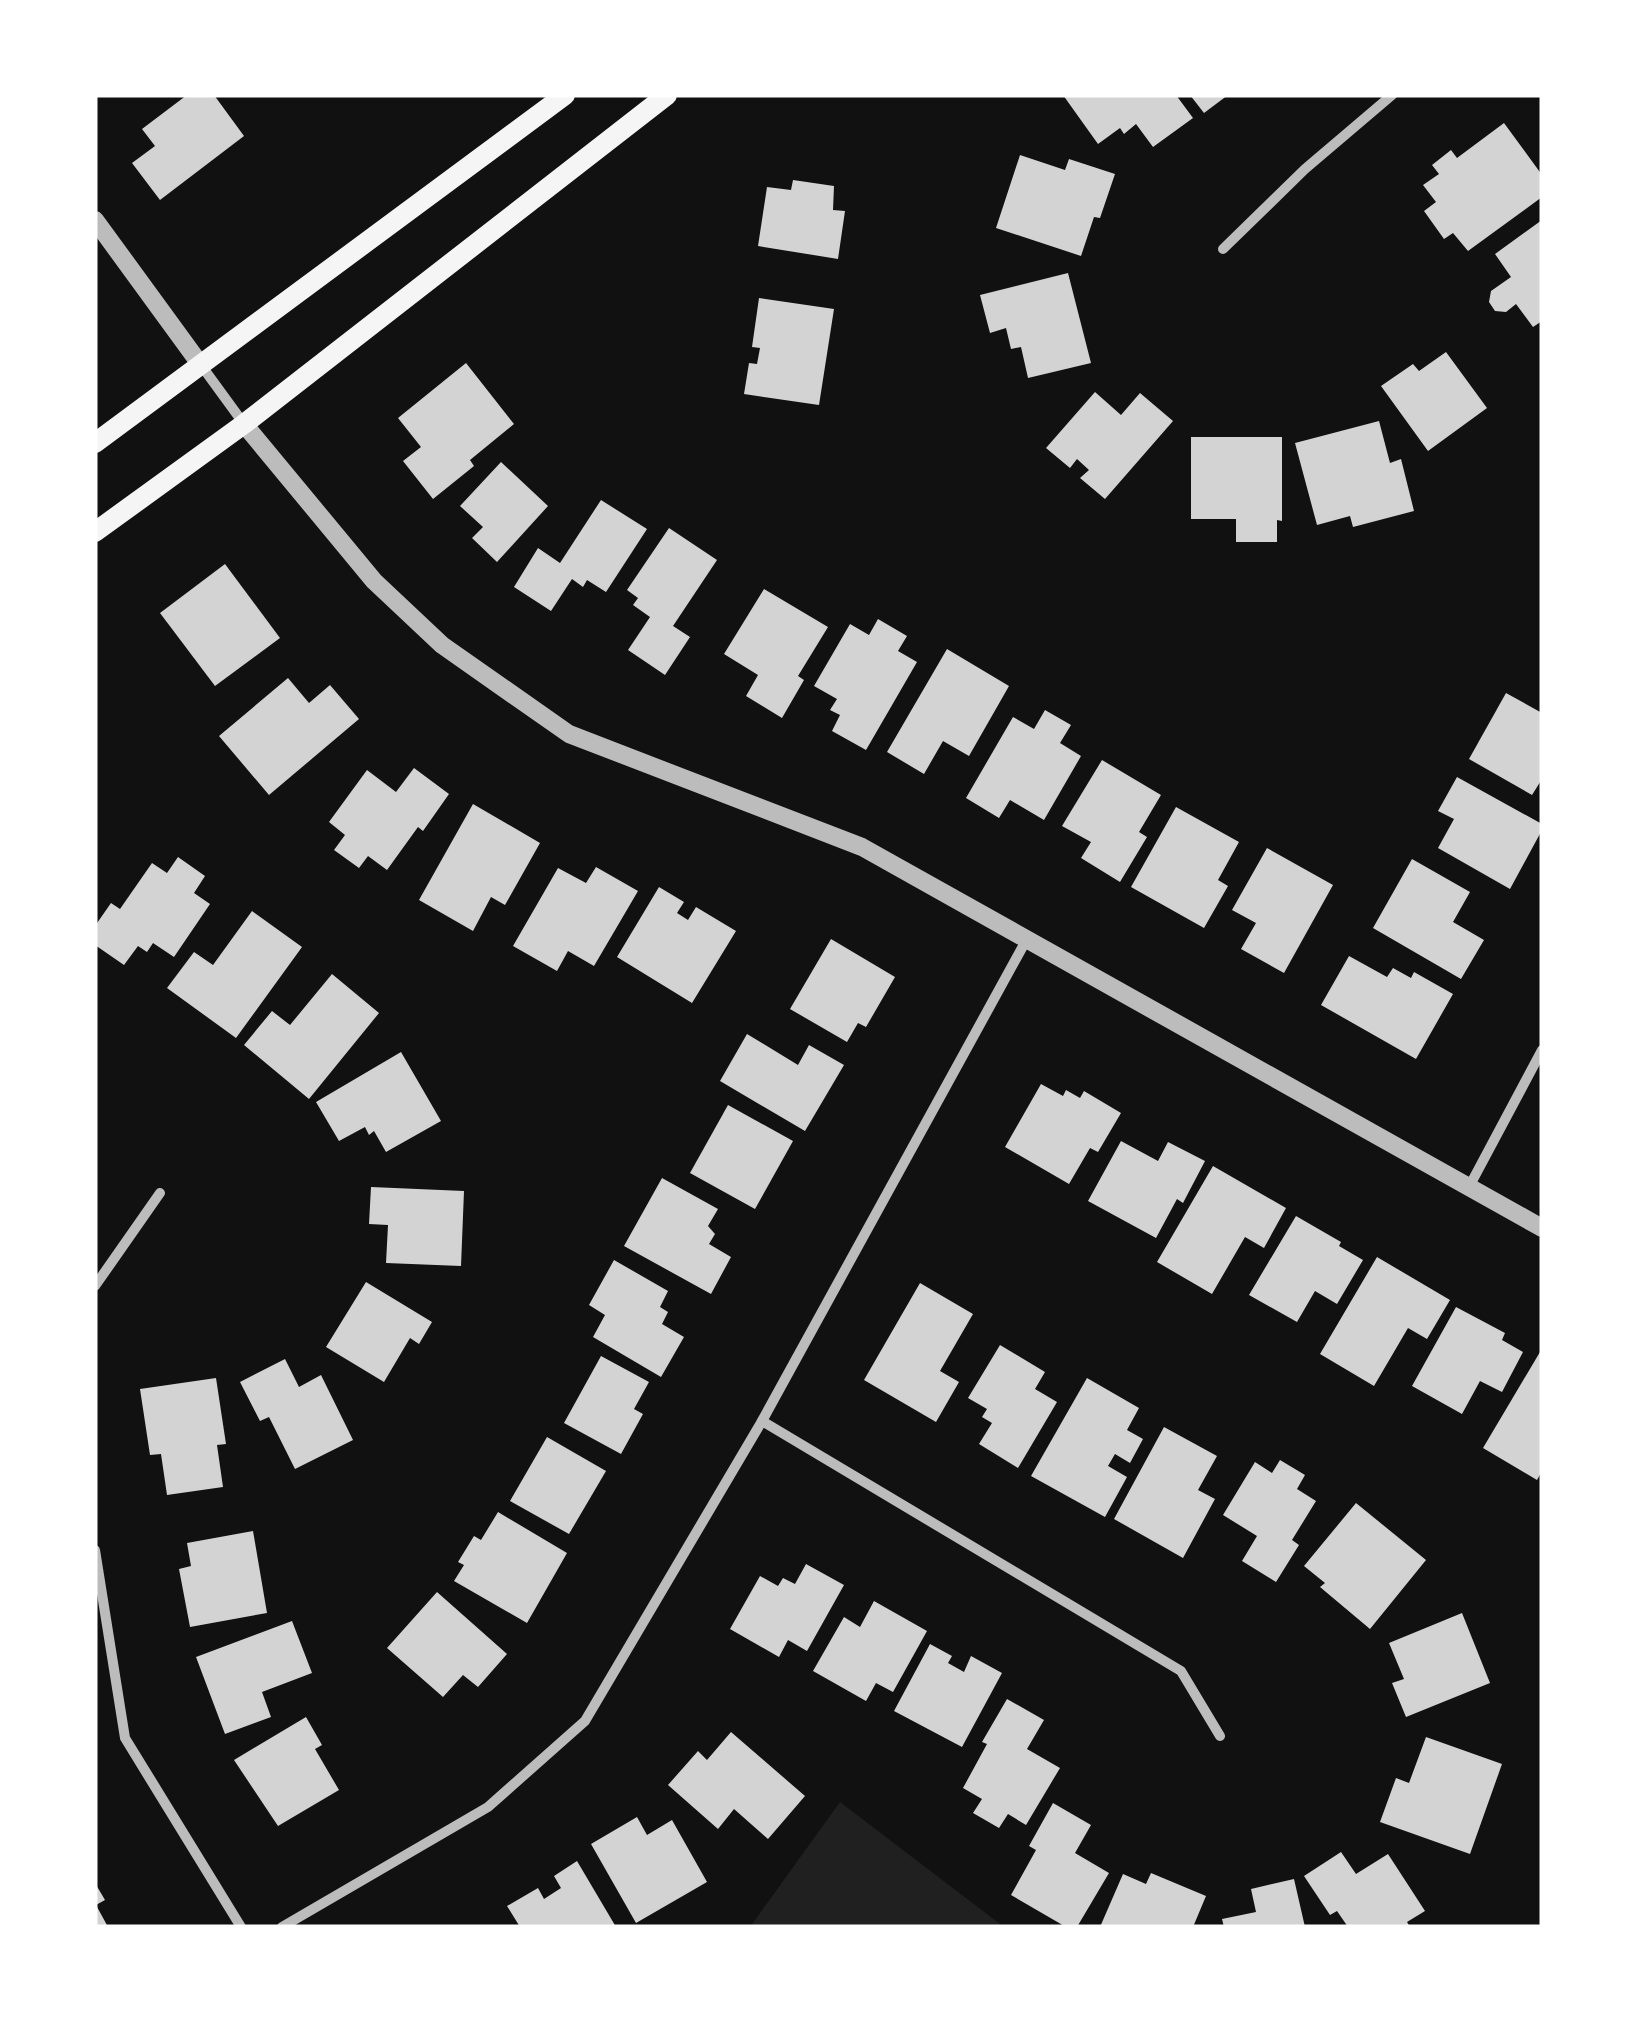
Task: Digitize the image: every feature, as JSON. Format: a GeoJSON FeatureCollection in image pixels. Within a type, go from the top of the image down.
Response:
{"type":"FeatureCollection","features":[{"type":"Feature","properties":{"kind":"main road"},"geometry":{"type":"LineString","coordinates":[[95,443],[565,95]]}},
{"type":"Feature","properties":{"kind":"main road"},"geometry":{"type":"LineString","coordinates":[[95,532],[244,424],[667,95]]}},
{"type":"Feature","properties":{"kind":"street"},"geometry":{"type":"LineString","coordinates":[[1223,249],[1305,169],[1392,95]]}},
{"type":"Feature","properties":{"kind":"street"},"geometry":{"type":"LineString","coordinates":[[95,220],[244,424],[374,581],[442,644],[568,734],[862,847],[1542,1228]]}},
{"type":"Feature","properties":{"kind":"street"},"geometry":{"type":"LineString","coordinates":[[282,1927],[488,1807],[585,1721],[762,1421],[1028,937]]}},
{"type":"Feature","properties":{"kind":"street"},"geometry":{"type":"LineString","coordinates":[[1469,1187],[1542,1050]]}},
{"type":"Feature","properties":{"kind":"street"},"geometry":{"type":"LineString","coordinates":[[95,1286],[160,1193]]}},
{"type":"Feature","properties":{"kind":"street"},"geometry":{"type":"LineString","coordinates":[[762,1421],[1181,1670],[1220,1736]]}},
{"type":"Feature","properties":{"kind":"street"},"geometry":{"type":"LineString","coordinates":[[95,1550],[124,1738],[241,1927]]}},
{"type":"Feature","properties":{"kind":"shaded area"},"geometry":{"type":"Polygon","coordinates":[[[840,1802],[1004,1927],[750,1927],[840,1802]]]}},
{"type":"Feature","properties":{"kind":"building"},"geometry":{"type":"Polygon","coordinates":[[[187,95],[214,95],[244,136],[160,200],[132,163],[155,146],[142,129],[187,95]]]}},
{"type":"Feature","properties":{"kind":"building"},"geometry":{"type":"Polygon","coordinates":[[[1063,95],[1176,95],[1193,118],[1153,147],[1136,124],[1124,134],[1120,128],[1098,144],[1063,95]]]}},
{"type":"Feature","properties":{"kind":"building"},"geometry":{"type":"Polygon","coordinates":[[[1190,95],[1228,95],[1204,113],[1190,95]]]}},
{"type":"Feature","properties":{"kind":"building"},"geometry":{"type":"Polygon","coordinates":[[[1504,123],[1542,175],[1542,197],[1468,251],[1453,233],[1444,239],[1424,211],[1436,202],[1423,185],[1439,174],[1432,165],[1451,150],[1457,158],[1504,123]]]}},
{"type":"Feature","properties":{"kind":"building"},"geometry":{"type":"Polygon","coordinates":[[[1020,155],[1065,170],[1069,159],[1115,174],[1081,256],[996,228],[1020,155]]]}},
{"type":"Feature","properties":{"kind":"building"},"geometry":{"type":"Polygon","coordinates":[[[793,180],[834,186],[833,210],[845,211],[838,259],[758,246],[767,187],[791,190],[793,180]]]}},
{"type":"Feature","properties":{"kind":"building"},"geometry":{"type":"Polygon","coordinates":[[[1542,220],[1542,321],[1533,327],[1516,304],[1506,312],[1495,311],[1489,302],[1491,291],[1511,277],[1495,254],[1542,220]]]}},
{"type":"Feature","properties":{"kind":"building"},"geometry":{"type":"Polygon","coordinates":[[[1068,273],[1091,363],[1028,378],[1021,347],[1011,349],[1006,328],[990,333],[980,295],[1068,273]]]}},
{"type":"Feature","properties":{"kind":"building"},"geometry":{"type":"Polygon","coordinates":[[[759,298],[834,309],[819,405],[744,394],[749,363],[757,364],[760,348],[752,347],[759,298]]]}},
{"type":"Feature","properties":{"kind":"building"},"geometry":{"type":"Polygon","coordinates":[[[1446,352],[1487,408],[1428,451],[1381,386],[1413,364],[1419,371],[1446,352]]]}},
{"type":"Feature","properties":{"kind":"building"},"geometry":{"type":"Polygon","coordinates":[[[466,363],[514,424],[470,460],[474,466],[433,499],[403,461],[421,447],[398,418],[466,363]]]}},
{"type":"Feature","properties":{"kind":"building"},"geometry":{"type":"Polygon","coordinates":[[[1095,392],[1121,415],[1140,393],[1173,421],[1105,499],[1080,478],[1089,470],[1077,459],[1070,468],[1046,448],[1095,392]]]}},
{"type":"Feature","properties":{"kind":"building"},"geometry":{"type":"Polygon","coordinates":[[[1379,421],[1390,463],[1401,459],[1414,511],[1353,527],[1350,516],[1317,525],[1295,443],[1379,421]]]}},
{"type":"Feature","properties":{"kind":"building"},"geometry":{"type":"Polygon","coordinates":[[[1191,437],[1282,437],[1282,521],[1277,520],[1277,542],[1236,542],[1236,519],[1191,519],[1191,437]]]}},
{"type":"Feature","properties":{"kind":"building"},"geometry":{"type":"Polygon","coordinates":[[[501,462],[548,506],[497,562],[472,538],[483,527],[460,506],[501,462]]]}},
{"type":"Feature","properties":{"kind":"building"},"geometry":{"type":"Polygon","coordinates":[[[601,500],[647,529],[606,592],[587,580],[583,587],[572,579],[551,611],[514,587],[538,548],[560,563],[601,500]]]}},
{"type":"Feature","properties":{"kind":"building"},"geometry":{"type":"Polygon","coordinates":[[[669,528],[717,560],[673,626],[690,637],[665,675],[628,650],[650,617],[633,605],[638,598],[627,590],[669,528]]]}},
{"type":"Feature","properties":{"kind":"building"},"geometry":{"type":"Polygon","coordinates":[[[225,564],[280,638],[215,686],[160,613],[225,564]]]}},
{"type":"Feature","properties":{"kind":"building"},"geometry":{"type":"Polygon","coordinates":[[[764,589],[828,627],[798,676],[804,680],[782,718],[746,696],[758,675],[724,654],[764,589]]]}},
{"type":"Feature","properties":{"kind":"building"},"geometry":{"type":"Polygon","coordinates":[[[878,619],[907,636],[898,651],[917,662],[866,750],[832,731],[840,715],[830,710],[837,699],[814,686],[850,624],[869,635],[878,619]]]}},
{"type":"Feature","properties":{"kind":"building"},"geometry":{"type":"Polygon","coordinates":[[[947,649],[1009,686],[969,756],[943,741],[924,774],[887,752],[947,649]]]}},
{"type":"Feature","properties":{"kind":"building"},"geometry":{"type":"Polygon","coordinates":[[[288,678],[309,703],[330,685],[359,719],[269,795],[219,736],[288,678]]]}},
{"type":"Feature","properties":{"kind":"building"},"geometry":{"type":"Polygon","coordinates":[[[1506,693],[1542,713],[1542,779],[1532,795],[1469,759],[1506,693]]]}},
{"type":"Feature","properties":{"kind":"building"},"geometry":{"type":"Polygon","coordinates":[[[1045,710],[1071,725],[1060,743],[1081,756],[1044,820],[1010,800],[999,818],[966,798],[1013,717],[1034,729],[1045,710]]]}},
{"type":"Feature","properties":{"kind":"building"},"geometry":{"type":"Polygon","coordinates":[[[1102,760],[1161,795],[1139,832],[1147,837],[1120,882],[1081,858],[1091,842],[1062,826],[1102,760]]]}},
{"type":"Feature","properties":{"kind":"building"},"geometry":{"type":"Polygon","coordinates":[[[414,768],[449,794],[423,831],[418,827],[387,870],[368,856],[359,868],[334,850],[345,835],[329,822],[367,770],[396,792],[414,768]]]}},
{"type":"Feature","properties":{"kind":"building"},"geometry":{"type":"Polygon","coordinates":[[[1457,777],[1542,824],[1510,889],[1438,848],[1454,819],[1438,811],[1457,777]]]}},
{"type":"Feature","properties":{"kind":"building"},"geometry":{"type":"Polygon","coordinates":[[[473,804],[540,843],[505,905],[491,897],[473,931],[419,900],[473,804]]]}},
{"type":"Feature","properties":{"kind":"building"},"geometry":{"type":"Polygon","coordinates":[[[1176,807],[1239,842],[1218,880],[1228,886],[1204,928],[1131,887],[1176,807]]]}},
{"type":"Feature","properties":{"kind":"building"},"geometry":{"type":"Polygon","coordinates":[[[1267,848],[1333,885],[1284,973],[1241,949],[1256,923],[1232,910],[1267,848]]]}},
{"type":"Feature","properties":{"kind":"building"},"geometry":{"type":"Polygon","coordinates":[[[178,857],[205,876],[194,893],[210,904],[174,957],[153,943],[147,952],[138,946],[124,965],[95,945],[95,926],[111,903],[120,909],[152,863],[167,873],[178,857]]]}},
{"type":"Feature","properties":{"kind":"building"},"geometry":{"type":"Polygon","coordinates":[[[1412,859],[1470,892],[1453,922],[1484,940],[1461,979],[1373,928],[1412,859]]]}},
{"type":"Feature","properties":{"kind":"building"},"geometry":{"type":"Polygon","coordinates":[[[596,867],[638,891],[594,966],[568,951],[557,971],[513,946],[558,868],[586,883],[596,867]]]}},
{"type":"Feature","properties":{"kind":"building"},"geometry":{"type":"Polygon","coordinates":[[[659,887],[684,902],[677,913],[688,920],[696,907],[736,931],[692,1003],[617,957],[659,887]]]}},
{"type":"Feature","properties":{"kind":"building"},"geometry":{"type":"Polygon","coordinates":[[[252,911],[302,947],[236,1038],[167,988],[194,952],[213,965],[252,911]]]}},
{"type":"Feature","properties":{"kind":"building"},"geometry":{"type":"Polygon","coordinates":[[[831,939],[895,977],[866,1027],[858,1023],[847,1042],[790,1009],[831,939]]]}},
{"type":"Feature","properties":{"kind":"building"},"geometry":{"type":"Polygon","coordinates":[[[1349,956],[1387,977],[1393,968],[1411,978],[1414,972],[1453,994],[1416,1059],[1321,1005],[1349,956]]]}},
{"type":"Feature","properties":{"kind":"building"},"geometry":{"type":"Polygon","coordinates":[[[332,974],[379,1013],[309,1099],[244,1045],[272,1011],[290,1025],[332,974]]]}},
{"type":"Feature","properties":{"kind":"building"},"geometry":{"type":"Polygon","coordinates":[[[747,1034],[798,1065],[809,1045],[844,1065],[805,1131],[720,1081],[747,1034]]]}},
{"type":"Feature","properties":{"kind":"building"},"geometry":{"type":"Polygon","coordinates":[[[401,1052],[441,1121],[386,1152],[374,1131],[369,1135],[365,1127],[339,1141],[316,1102],[401,1052]]]}},
{"type":"Feature","properties":{"kind":"building"},"geometry":{"type":"Polygon","coordinates":[[[1041,1084],[1063,1096],[1066,1090],[1080,1098],[1084,1091],[1121,1113],[1098,1152],[1090,1148],[1069,1184],[1005,1147],[1041,1084]]]}},
{"type":"Feature","properties":{"kind":"building"},"geometry":{"type":"Polygon","coordinates":[[[728,1105],[793,1141],[755,1209],[690,1173],[728,1105]]]}},
{"type":"Feature","properties":{"kind":"building"},"geometry":{"type":"Polygon","coordinates":[[[1121,1141],[1158,1161],[1168,1142],[1205,1161],[1183,1203],[1177,1199],[1156,1238],[1088,1201],[1121,1141]]]}},
{"type":"Feature","properties":{"kind":"building"},"geometry":{"type":"Polygon","coordinates":[[[1213,1166],[1286,1208],[1264,1248],[1245,1237],[1212,1294],[1157,1262],[1213,1166]]]}},
{"type":"Feature","properties":{"kind":"building"},"geometry":{"type":"Polygon","coordinates":[[[662,1178],[718,1209],[708,1226],[715,1234],[709,1244],[731,1257],[711,1294],[624,1246],[662,1178]]]}},
{"type":"Feature","properties":{"kind":"building"},"geometry":{"type":"Polygon","coordinates":[[[371,1187],[464,1191],[461,1266],[386,1263],[388,1225],[369,1224],[371,1187]]]}},
{"type":"Feature","properties":{"kind":"building"},"geometry":{"type":"Polygon","coordinates":[[[1296,1216],[1363,1260],[1337,1304],[1315,1291],[1297,1322],[1249,1295],[1296,1216]]]}},
{"type":"Feature","properties":{"kind":"building"},"geometry":{"type":"Polygon","coordinates":[[[1377,1257],[1450,1300],[1427,1339],[1408,1328],[1374,1386],[1320,1354],[1377,1257]]]}},
{"type":"Feature","properties":{"kind":"building"},"geometry":{"type":"Polygon","coordinates":[[[614,1260],[668,1291],[660,1307],[668,1312],[662,1324],[684,1337],[661,1377],[593,1337],[605,1315],[589,1305],[614,1260]]]}},
{"type":"Feature","properties":{"kind":"building"},"geometry":{"type":"Polygon","coordinates":[[[366,1282],[432,1322],[419,1344],[410,1338],[384,1382],[326,1347],[366,1282]]]}},
{"type":"Feature","properties":{"kind":"building"},"geometry":{"type":"Polygon","coordinates":[[[920,1283],[973,1314],[940,1371],[959,1382],[936,1422],[864,1380],[920,1283]]]}},
{"type":"Feature","properties":{"kind":"building"},"geometry":{"type":"Polygon","coordinates":[[[1456,1307],[1505,1333],[1502,1340],[1523,1352],[1502,1392],[1480,1381],[1462,1414],[1412,1386],[1456,1307]]]}},
{"type":"Feature","properties":{"kind":"building"},"geometry":{"type":"Polygon","coordinates":[[[1000,1345],[1045,1372],[1035,1389],[1057,1402],[1018,1468],[979,1444],[992,1423],[982,1417],[987,1409],[968,1398],[1000,1345]]]}},
{"type":"Feature","properties":{"kind":"building"},"geometry":{"type":"Polygon","coordinates":[[[1540,1352],[1542,1471],[1537,1480],[1483,1448],[1540,1352]]]}},
{"type":"Feature","properties":{"kind":"building"},"geometry":{"type":"Polygon","coordinates":[[[601,1356],[649,1382],[634,1409],[643,1414],[621,1454],[564,1423],[601,1356]]]}},
{"type":"Feature","properties":{"kind":"building"},"geometry":{"type":"Polygon","coordinates":[[[285,1359],[299,1387],[321,1375],[353,1440],[295,1469],[269,1417],[260,1421],[240,1382],[285,1359]]]}},
{"type":"Feature","properties":{"kind":"building"},"geometry":{"type":"Polygon","coordinates":[[[216,1378],[226,1444],[217,1445],[223,1487],[167,1495],[161,1454],[150,1455],[140,1389],[216,1378]]]}},
{"type":"Feature","properties":{"kind":"building"},"geometry":{"type":"Polygon","coordinates":[[[1087,1378],[1139,1408],[1127,1430],[1143,1439],[1130,1463],[1115,1454],[1108,1466],[1127,1477],[1105,1517],[1031,1476],[1087,1378]]]}},
{"type":"Feature","properties":{"kind":"building"},"geometry":{"type":"Polygon","coordinates":[[[1164,1427],[1217,1456],[1198,1490],[1215,1499],[1183,1558],[1114,1519],[1164,1427]]]}},
{"type":"Feature","properties":{"kind":"building"},"geometry":{"type":"Polygon","coordinates":[[[547,1437],[606,1471],[569,1534],[510,1501],[547,1437]]]}},
{"type":"Feature","properties":{"kind":"building"},"geometry":{"type":"Polygon","coordinates":[[[1280,1460],[1305,1475],[1297,1489],[1316,1501],[1292,1540],[1299,1545],[1276,1582],[1242,1561],[1257,1536],[1223,1515],[1255,1462],[1272,1473],[1280,1460]]]}},
{"type":"Feature","properties":{"kind":"building"},"geometry":{"type":"Polygon","coordinates":[[[1356,1503],[1426,1560],[1370,1629],[1320,1587],[1325,1583],[1304,1566],[1356,1503]]]}},
{"type":"Feature","properties":{"kind":"building"},"geometry":{"type":"Polygon","coordinates":[[[498,1512],[567,1553],[527,1623],[454,1581],[464,1565],[458,1562],[474,1536],[481,1540],[498,1512]]]}},
{"type":"Feature","properties":{"kind":"building"},"geometry":{"type":"Polygon","coordinates":[[[253,1531],[267,1613],[190,1627],[179,1569],[191,1566],[187,1543],[253,1531]]]}},
{"type":"Feature","properties":{"kind":"building"},"geometry":{"type":"Polygon","coordinates":[[[806,1564],[844,1585],[807,1651],[788,1640],[779,1657],[730,1629],[760,1576],[778,1586],[783,1578],[795,1584],[806,1564]]]}},
{"type":"Feature","properties":{"kind":"building"},"geometry":{"type":"Polygon","coordinates":[[[437,1592],[507,1654],[478,1687],[463,1675],[443,1697],[387,1648],[437,1592]]]}},
{"type":"Feature","properties":{"kind":"building"},"geometry":{"type":"Polygon","coordinates":[[[874,1601],[927,1631],[893,1692],[876,1683],[866,1701],[813,1671],[844,1617],[860,1627],[874,1601]]]}},
{"type":"Feature","properties":{"kind":"building"},"geometry":{"type":"Polygon","coordinates":[[[1462,1613],[1490,1683],[1406,1717],[1392,1683],[1404,1679],[1389,1643],[1462,1613]]]}},
{"type":"Feature","properties":{"kind":"building"},"geometry":{"type":"Polygon","coordinates":[[[292,1621],[312,1673],[262,1692],[271,1717],[225,1734],[196,1657],[292,1621]]]}},
{"type":"Feature","properties":{"kind":"building"},"geometry":{"type":"Polygon","coordinates":[[[930,1644],[952,1656],[948,1663],[964,1672],[971,1656],[1002,1673],[962,1747],[894,1711],[930,1644]]]}},
{"type":"Feature","properties":{"kind":"building"},"geometry":{"type":"Polygon","coordinates":[[[1007,1699],[1044,1720],[1027,1749],[1060,1768],[1026,1825],[1008,1814],[999,1828],[973,1813],[982,1799],[963,1788],[987,1744],[982,1742],[1007,1699]]]}},
{"type":"Feature","properties":{"kind":"building"},"geometry":{"type":"Polygon","coordinates":[[[306,1717],[322,1745],[315,1749],[339,1790],[278,1826],[234,1760],[306,1717]]]}},
{"type":"Feature","properties":{"kind":"building"},"geometry":{"type":"Polygon","coordinates":[[[731,1732],[805,1796],[768,1839],[734,1809],[718,1829],[668,1785],[698,1751],[707,1760],[731,1732]]]}},
{"type":"Feature","properties":{"kind":"building"},"geometry":{"type":"Polygon","coordinates":[[[1426,1737],[1502,1764],[1470,1854],[1380,1822],[1396,1778],[1409,1783],[1426,1737]]]}},
{"type":"Feature","properties":{"kind":"building"},"geometry":{"type":"Polygon","coordinates":[[[1053,1803],[1091,1825],[1075,1853],[1109,1873],[1077,1927],[1066,1927],[1011,1895],[1036,1850],[1029,1846],[1053,1803]]]}},
{"type":"Feature","properties":{"kind":"building"},"geometry":{"type":"Polygon","coordinates":[[[637,1817],[647,1835],[672,1820],[707,1882],[636,1923],[591,1844],[637,1817]]]}},
{"type":"Feature","properties":{"kind":"building"},"geometry":{"type":"Polygon","coordinates":[[[1341,1852],[1356,1874],[1388,1854],[1425,1911],[1407,1922],[1410,1927],[1348,1927],[1337,1911],[1330,1915],[1304,1876],[1341,1852]]]}},
{"type":"Feature","properties":{"kind":"building"},"geometry":{"type":"Polygon","coordinates":[[[577,1861],[616,1927],[520,1927],[507,1906],[538,1888],[544,1899],[561,1888],[554,1876],[577,1861]]]}},
{"type":"Feature","properties":{"kind":"building"},"geometry":{"type":"Polygon","coordinates":[[[1151,1873],[1206,1896],[1193,1927],[1100,1927],[1123,1874],[1146,1884],[1151,1873]]]}},
{"type":"Feature","properties":{"kind":"building"},"geometry":{"type":"Polygon","coordinates":[[[1294,1879],[1305,1927],[1224,1927],[1222,1919],[1256,1912],[1251,1889],[1294,1879]]]}},
{"type":"Feature","properties":{"kind":"building"},"geometry":{"type":"Polygon","coordinates":[[[95,1883],[105,1900],[96,1905],[108,1927],[95,1927],[95,1883]]]}}]}
